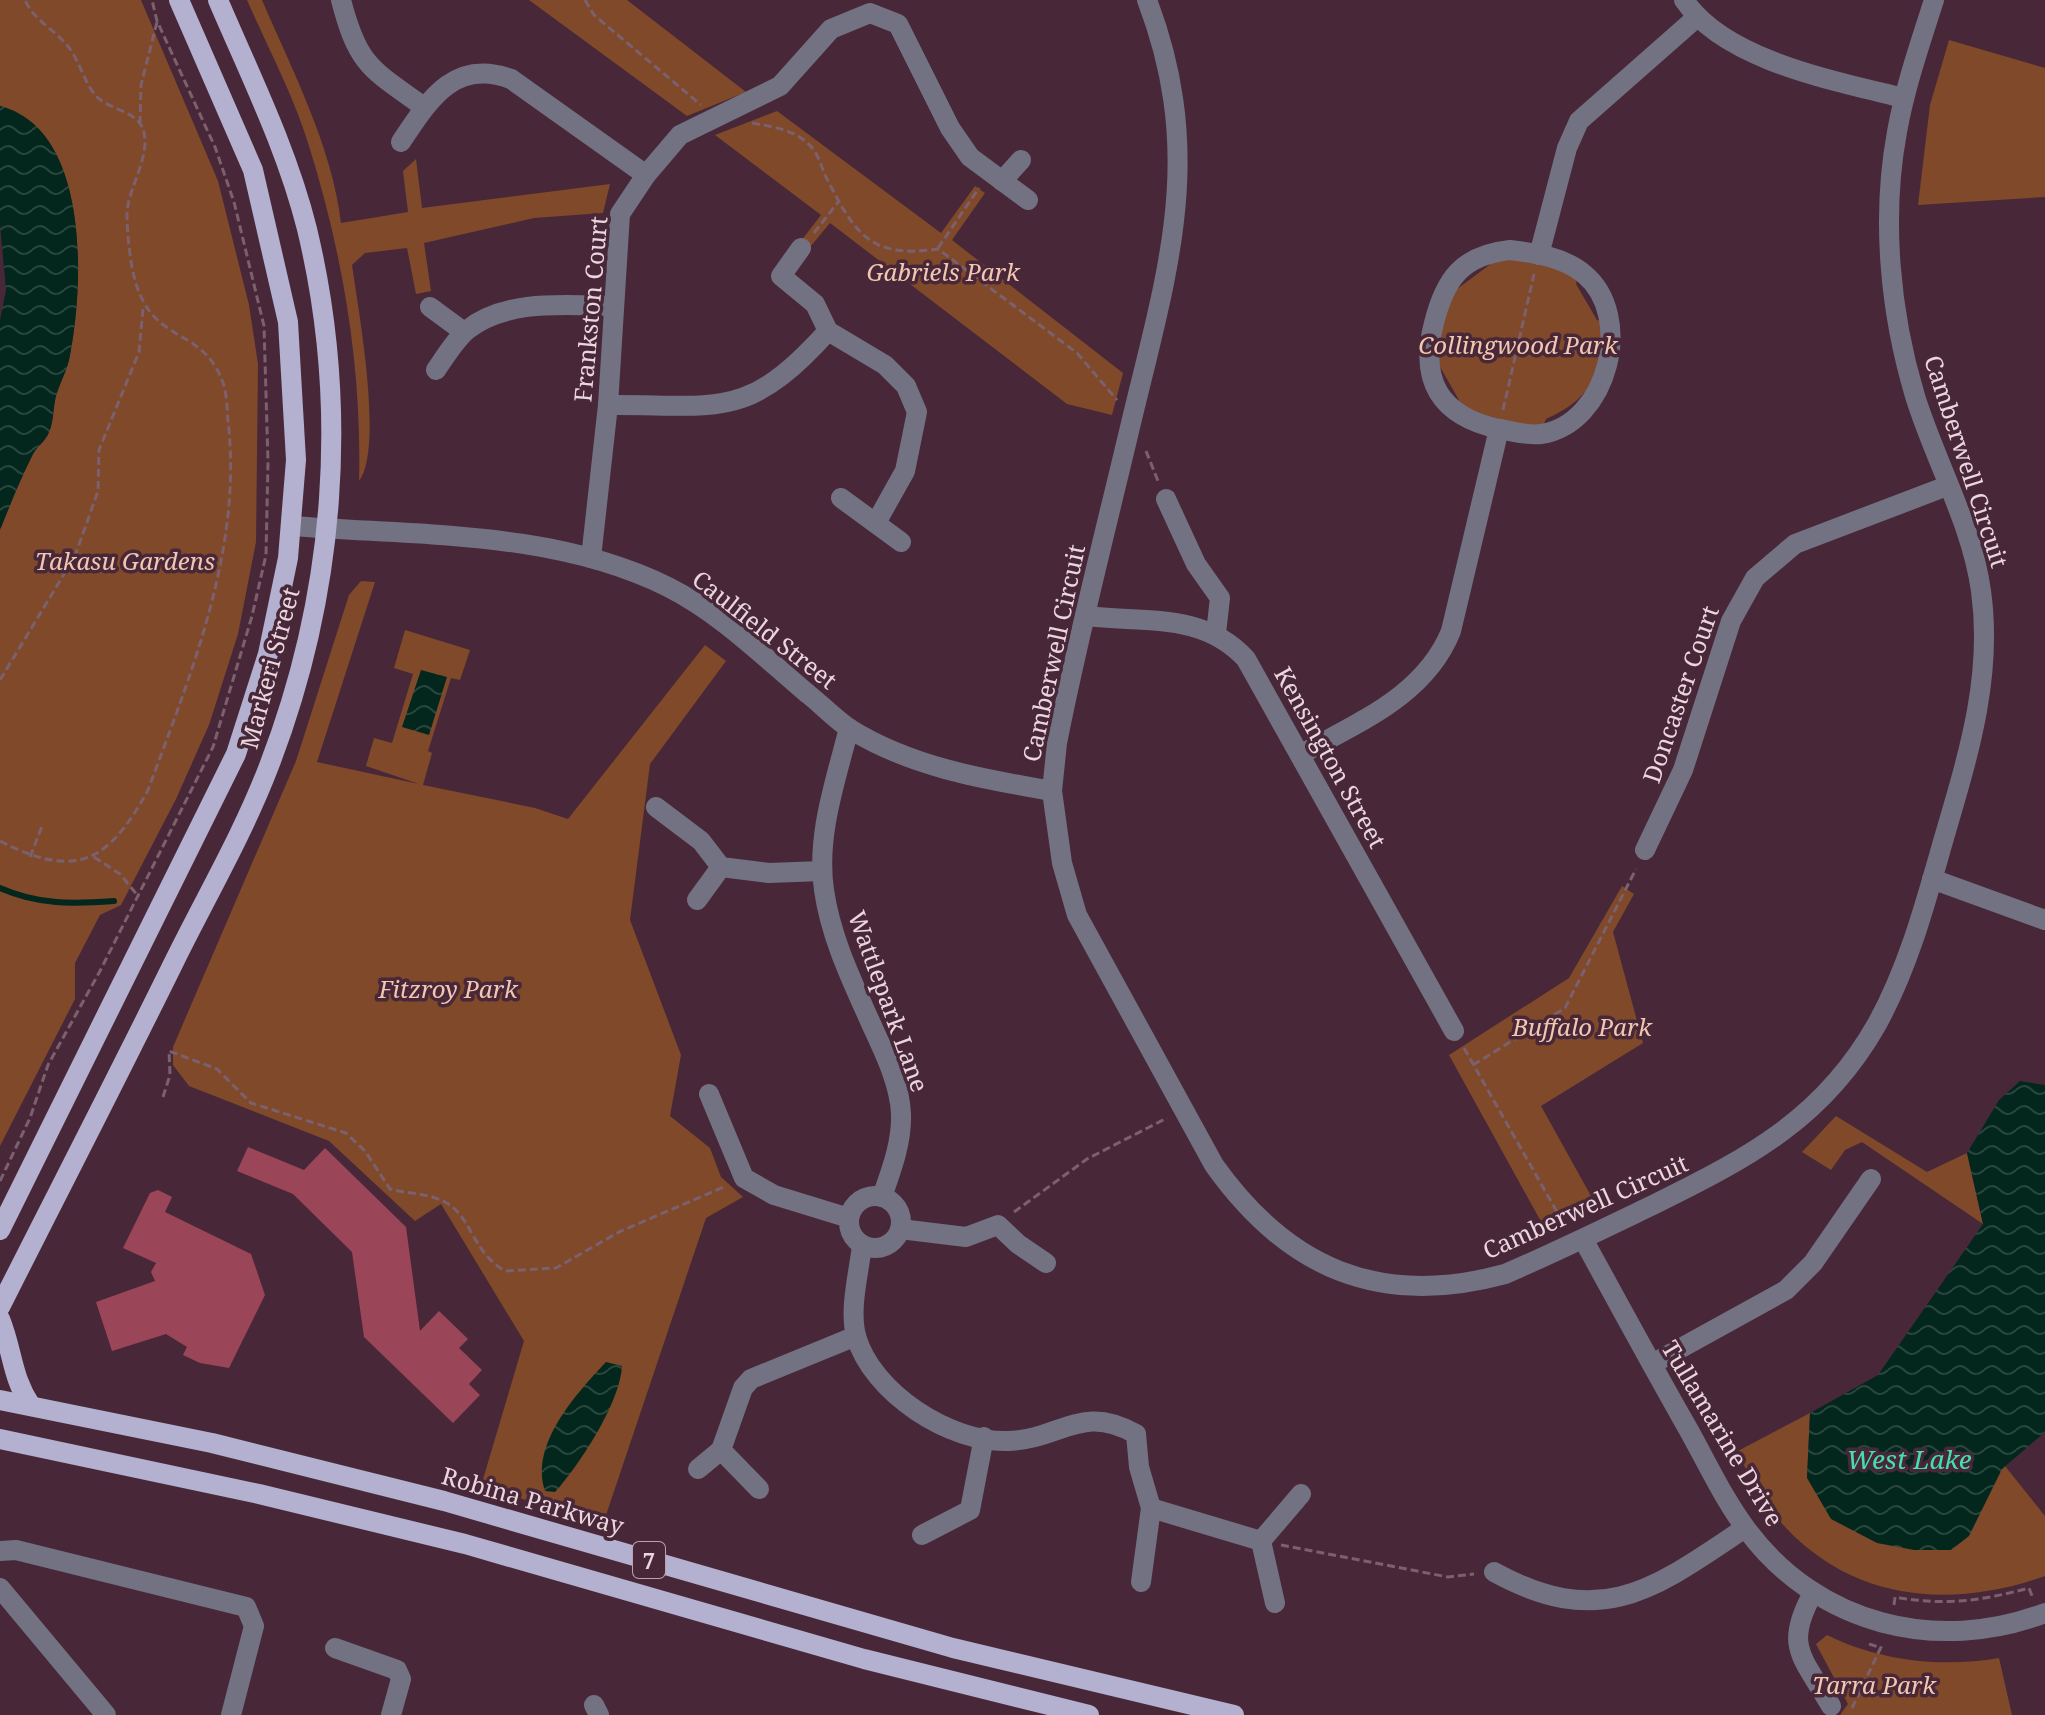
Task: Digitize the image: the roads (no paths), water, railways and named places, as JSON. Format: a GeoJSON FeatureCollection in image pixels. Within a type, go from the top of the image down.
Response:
{"type":"FeatureCollection","features":[{"type":"Feature","properties":{"kind":"main road","name":"Markeri Street"},"geometry":{"type":"LineString","coordinates":[[0,1230],[236,754],[268,654],[293,526],[294,386],[288,322],[270,233],[253,170],[179,0]]}},
{"type":"Feature","properties":{"kind":"main road","name":"Markeri Street"},"geometry":{"type":"LineString","coordinates":[[0,1307],[268,769],[303,661],[328,529],[332,417],[329,358],[307,229],[288,164],[218,0]]}},
{"type":"Feature","properties":{"kind":"main road"},"geometry":{"type":"LineString","coordinates":[[0,1319],[8,1339],[14,1378],[31,1406]]}},
{"type":"Feature","properties":{"kind":"main road","name":"Robina Parkway"},"geometry":{"type":"LineString","coordinates":[[0,1400],[212,1443],[444,1501],[953,1648],[1234,1715]]}},
{"type":"Feature","properties":{"kind":"main road","name":"7"},"geometry":{"type":"LineString","coordinates":[[0,1439],[259,1494],[465,1544],[864,1659],[1089,1715]]}},
{"type":"Feature","properties":{"kind":"street"},"geometry":{"type":"LineString","coordinates":[[341,0],[357,52],[370,67],[424,107]]}},
{"type":"Feature","properties":{"kind":"street","name":"Camberwell Circuit"},"geometry":{"type":"LineString","coordinates":[[1147,0],[1168,63],[1175,100],[1179,137],[1178,207],[1057,743],[1052,791],[1062,863],[1077,915],[1214,1165],[1266,1228],[1303,1253],[1355,1276],[1413,1287],[1473,1283],[1505,1274],[1723,1172],[1770,1144],[1823,1098],[1862,1049],[1892,996],[1932,879],[1980,708],[1983,676],[1981,589],[1962,520],[1916,398],[1904,355],[1893,280],[1892,168],[1904,98],[1934,0]]}},
{"type":"Feature","properties":{"kind":"street"},"geometry":{"type":"LineString","coordinates":[[1684,0],[1696,18],[1750,53],[1904,98]]}},
{"type":"Feature","properties":{"kind":"street","name":"Frankston Court"},"geometry":{"type":"LineString","coordinates":[[591,558],[608,405],[620,214],[646,175],[680,135],[780,86],[831,29],[870,13],[898,24],[913,47],[950,128],[970,157],[1028,200]]}},
{"type":"Feature","properties":{"kind":"street"},"geometry":{"type":"LineString","coordinates":[[1529,253],[1579,121],[1696,18]]}},
{"type":"Feature","properties":{"kind":"street"},"geometry":{"type":"LineString","coordinates":[[401,142],[424,107],[460,77],[475,71],[494,73],[511,79],[646,175]]}},
{"type":"Feature","properties":{"kind":"street"},"geometry":{"type":"LineString","coordinates":[[996,176],[1021,160]]}},
{"type":"Feature","properties":{"kind":"street"},"geometry":{"type":"LineString","coordinates":[[801,248],[781,276],[815,304],[828,331],[885,365],[906,386],[917,412],[905,471],[877,521]]}},
{"type":"Feature","properties":{"kind":"street"},"geometry":{"type":"LineString","coordinates":[[1529,253],[1564,262],[1585,275],[1603,297],[1612,324],[1597,394],[1590,404],[1555,430],[1540,434],[1472,421],[1449,406],[1429,372],[1430,340],[1441,295],[1457,272],[1485,254],[1529,253]]}},
{"type":"Feature","properties":{"kind":"street"},"geometry":{"type":"LineString","coordinates":[[436,370],[464,332],[491,314],[555,304],[612,306]]}},
{"type":"Feature","properties":{"kind":"street"},"geometry":{"type":"LineString","coordinates":[[430,307],[464,332]]}},
{"type":"Feature","properties":{"kind":"street"},"geometry":{"type":"LineString","coordinates":[[608,405],[719,406],[752,396],[780,379],[828,331]]}},
{"type":"Feature","properties":{"kind":"street"},"geometry":{"type":"LineString","coordinates":[[1300,755],[1396,700],[1414,686],[1438,659],[1454,620],[1507,430]]}},
{"type":"Feature","properties":{"kind":"street","name":"Doncaster Court"},"geometry":{"type":"LineString","coordinates":[[1645,850],[1672,799],[1731,621],[1755,578],[1795,544],[1947,486]]}},
{"type":"Feature","properties":{"kind":"street"},"geometry":{"type":"LineString","coordinates":[[841,498],[877,521],[901,542]]}},
{"type":"Feature","properties":{"kind":"street"},"geometry":{"type":"LineString","coordinates":[[1166,499],[1196,564],[1220,598],[1216,633]]}},
{"type":"Feature","properties":{"kind":"street","name":"Caulfield Street"},"geometry":{"type":"LineString","coordinates":[[293,526],[476,539],[591,558],[670,588],[729,627],[849,728],[890,749],[968,776],[1052,791]]}},
{"type":"Feature","properties":{"kind":"street","name":"Kensington Street"},"geometry":{"type":"LineString","coordinates":[[1086,616],[1178,623],[1216,633],[1246,659],[1454,1031]]}},
{"type":"Feature","properties":{"kind":"street","name":"Wattlepark Lane"},"geometry":{"type":"LineString","coordinates":[[849,728],[830,803],[822,871],[837,943],[894,1079],[901,1114],[899,1140],[882,1197]]}},
{"type":"Feature","properties":{"kind":"street"},"geometry":{"type":"LineString","coordinates":[[656,807],[701,841],[721,867],[769,873],[822,871]]}},
{"type":"Feature","properties":{"kind":"street"},"geometry":{"type":"LineString","coordinates":[[697,900],[721,867]]}},
{"type":"Feature","properties":{"kind":"street"},"geometry":{"type":"LineString","coordinates":[[1932,879],[2045,920]]}},
{"type":"Feature","properties":{"kind":"street"},"geometry":{"type":"LineString","coordinates":[[709,1094],[744,1178],[774,1195],[849,1218]]}},
{"type":"Feature","properties":{"kind":"street"},"geometry":{"type":"LineString","coordinates":[[1652,1364],[1786,1290],[1813,1263],[1871,1179]]}},
{"type":"Feature","properties":{"kind":"street"},"geometry":{"type":"LineString","coordinates":[[882,1197],[899,1212],[900,1229],[889,1244],[880,1248],[862,1245],[852,1236],[849,1218],[855,1205],[864,1199],[882,1197]]}},
{"type":"Feature","properties":{"kind":"street"},"geometry":{"type":"LineString","coordinates":[[900,1229],[966,1237],[998,1225],[1018,1244],[1046,1263]]}},
{"type":"Feature","properties":{"kind":"street","name":"Tullamarine Drive"},"geometry":{"type":"LineString","coordinates":[[1579,1241],[1745,1528],[1775,1563],[1813,1593],[1856,1616],[1920,1631],[1984,1631],[2045,1613]]}},
{"type":"Feature","properties":{"kind":"street"},"geometry":{"type":"LineString","coordinates":[[862,1245],[854,1309],[856,1336],[871,1366],[912,1410],[951,1430],[1006,1442],[1048,1434],[1086,1421],[1111,1420],[1136,1434],[1139,1467],[1151,1508],[1141,1582]]}},
{"type":"Feature","properties":{"kind":"street"},"geometry":{"type":"LineString","coordinates":[[698,1469],[721,1450],[743,1388],[751,1379],[856,1336]]}},
{"type":"Feature","properties":{"kind":"street"},"geometry":{"type":"LineString","coordinates":[[922,1535],[970,1510],[984,1437]]}},
{"type":"Feature","properties":{"kind":"street"},"geometry":{"type":"LineString","coordinates":[[721,1450],[759,1489]]}},
{"type":"Feature","properties":{"kind":"street"},"geometry":{"type":"LineString","coordinates":[[1261,1541],[1301,1494]]}},
{"type":"Feature","properties":{"kind":"street"},"geometry":{"type":"LineString","coordinates":[[1151,1508],[1261,1541]]}},
{"type":"Feature","properties":{"kind":"street"},"geometry":{"type":"LineString","coordinates":[[1494,1572],[1530,1590],[1564,1600],[1608,1601],[1659,1582],[1745,1528]]}},
{"type":"Feature","properties":{"kind":"street"},"geometry":{"type":"LineString","coordinates":[[1261,1541],[1275,1603]]}},
{"type":"Feature","properties":{"kind":"street"},"geometry":{"type":"LineString","coordinates":[[0,1551],[16,1550],[246,1607],[254,1626],[231,1715]]}},
{"type":"Feature","properties":{"kind":"street"},"geometry":{"type":"LineString","coordinates":[[0,1588],[106,1715]]}},
{"type":"Feature","properties":{"kind":"street"},"geometry":{"type":"LineString","coordinates":[[1813,1593],[1798,1620],[1797,1641],[1831,1706]]}},
{"type":"Feature","properties":{"kind":"street"},"geometry":{"type":"LineString","coordinates":[[335,1648],[397,1670],[401,1679],[391,1715]]}},
{"type":"Feature","properties":{"kind":"water"},"geometry":{"type":"Polygon","coordinates":[[[0,106],[29,120],[51,144],[65,176],[74,212],[78,289],[69,360],[56,396],[51,428],[32,456],[0,530],[0,320],[6,290],[0,224],[0,106]]]}},
{"type":"Feature","properties":{"kind":"water"},"geometry":{"type":"Polygon","coordinates":[[[421,670],[447,677],[429,735],[402,727],[421,670]]]}},
{"type":"Feature","properties":{"kind":"water","name":"West Lake"},"geometry":{"type":"Polygon","coordinates":[[[2020,1081],[2045,1085],[2045,1432],[2002,1469],[1969,1536],[1951,1550],[1914,1550],[1877,1543],[1831,1519],[1807,1478],[1810,1413],[1878,1375],[1983,1224],[1967,1153],[1999,1100],[2020,1081]]]}},
{"type":"Feature","properties":{"kind":"water"},"geometry":{"type":"Polygon","coordinates":[[[606,1362],[622,1366],[620,1381],[607,1415],[565,1480],[555,1492],[545,1491],[542,1474],[549,1438],[569,1405],[606,1362]]]}},
{"type":"Feature","properties":{"kind":"waterway"},"geometry":{"type":"LineString","coordinates":[[0,888],[28,898],[56,902],[114,901]]}},
{"type":"Feature","properties":{"kind":"park label","name":"Gabriels Park"},"geometry":{"type":"Point","coordinates":[943,271]}},
{"type":"Feature","properties":{"kind":"park label","name":"Collingwood Park"},"geometry":{"type":"Point","coordinates":[1518,344]}},
{"type":"Feature","properties":{"kind":"park label","name":"Takasu Gardens"},"geometry":{"type":"Point","coordinates":[125,560]}},
{"type":"Feature","properties":{"kind":"park label","name":"Fitzroy Park"},"geometry":{"type":"Point","coordinates":[448,988]}},
{"type":"Feature","properties":{"kind":"park label","name":"Buffalo Park"},"geometry":{"type":"Point","coordinates":[1582,1026]}},
{"type":"Feature","properties":{"kind":"park label","name":"Tarra Park"},"geometry":{"type":"Point","coordinates":[1874,1684]}}]}
